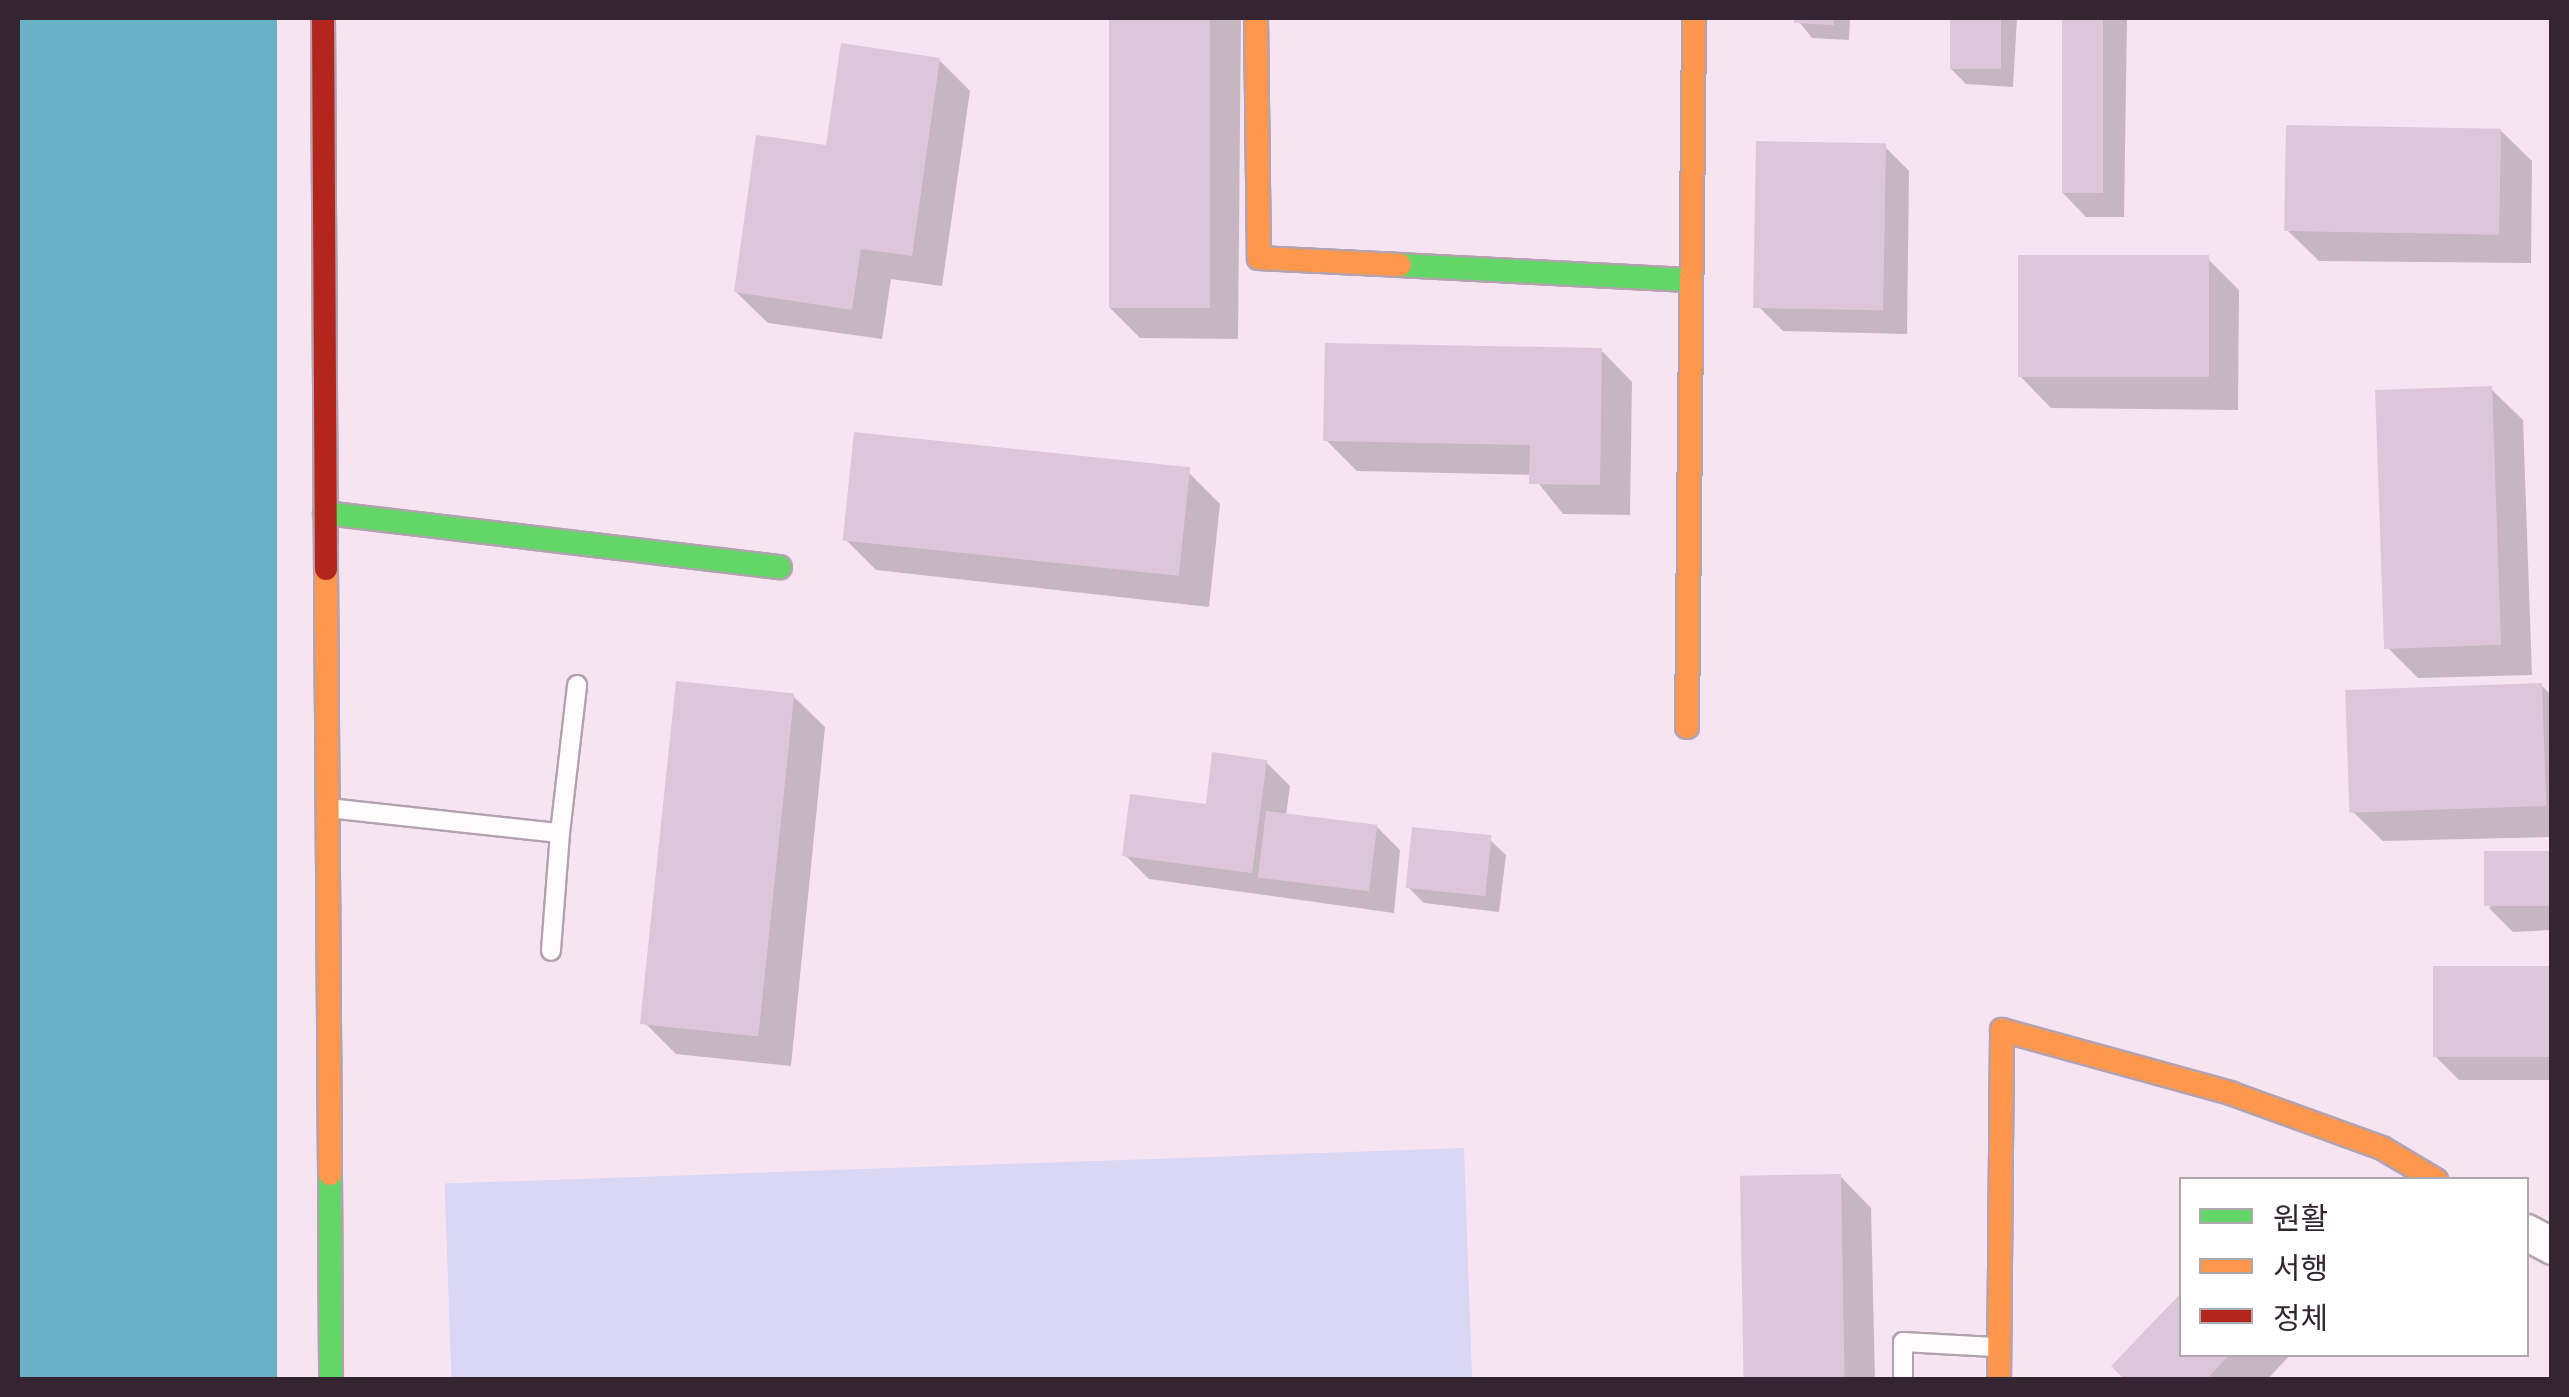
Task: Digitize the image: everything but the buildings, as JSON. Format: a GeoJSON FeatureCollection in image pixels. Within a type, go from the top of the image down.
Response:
{"type":"FeatureCollection","features":[{"type":"Feature","properties":{"kind":"street"},"geometry":{"type":"LineString","coordinates":[[323,18],[331,1380]]}},
{"type":"Feature","properties":{"kind":"street"},"geometry":{"type":"LineString","coordinates":[[1256,18],[1259,258],[1687,280]]}},
{"type":"Feature","properties":{"kind":"street"},"geometry":{"type":"LineString","coordinates":[[1687,727],[1687,280],[1694,18]]}},
{"type":"Feature","properties":{"kind":"street"},"geometry":{"type":"LineString","coordinates":[[325,513],[780,566]]}},
{"type":"Feature","properties":{"kind":"street"},"geometry":{"type":"LineString","coordinates":[[2000,1380],[2002,1030],[2230,1093],[2382,1148],[2431,1177]]}},
{"type":"Feature","properties":{"kind":"street"},"geometry":{"type":"LineString","coordinates":[[2529,1234],[2552,1246]]}},
{"type":"Feature","properties":{"kind":"lane"},"geometry":{"type":"LineString","coordinates":[[551,950],[578,686]]}},
{"type":"Feature","properties":{"kind":"lane"},"geometry":{"type":"LineString","coordinates":[[328,808],[560,833]]}},
{"type":"Feature","properties":{"kind":"lane"},"geometry":{"type":"LineString","coordinates":[[1902,1380],[1903,1342],[1999,1347]]}},
{"type":"Feature","properties":{"kind":"shaded area"},"geometry":{"type":"Polygon","coordinates":[[[18,18],[277,18],[277,1379],[18,1379],[18,18]]]}},
{"type":"Feature","properties":{"kind":"shaded area"},"geometry":{"type":"Polygon","coordinates":[[[1464,1148],[1472,1379],[451,1380],[445,1184],[1464,1148]]]}},
{"type":"Feature","properties":{"kind":"traffic: fast"},"geometry":{"type":"LineString","coordinates":[[1400,265],[1687,280]]}},
{"type":"Feature","properties":{"kind":"traffic: fast"},"geometry":{"type":"LineString","coordinates":[[325,513],[780,567]]}},
{"type":"Feature","properties":{"kind":"traffic: fast"},"geometry":{"type":"LineString","coordinates":[[330,1174],[331,1380]]}},
{"type":"Feature","properties":{"kind":"traffic: slow"},"geometry":{"type":"LineString","coordinates":[[1256,18],[1259,258],[1400,265]]}},
{"type":"Feature","properties":{"kind":"traffic: slow"},"geometry":{"type":"LineString","coordinates":[[1687,727],[1694,18]]}},
{"type":"Feature","properties":{"kind":"traffic: slow"},"geometry":{"type":"LineString","coordinates":[[326,569],[330,1174]]}},
{"type":"Feature","properties":{"kind":"traffic: slow"},"geometry":{"type":"LineString","coordinates":[[1999,1380],[2002,1030],[2230,1093],[2382,1148],[2431,1177]]}},
{"type":"Feature","properties":{"kind":"traffic: jam"},"geometry":{"type":"LineString","coordinates":[[323,18],[326,569]]}}]}
